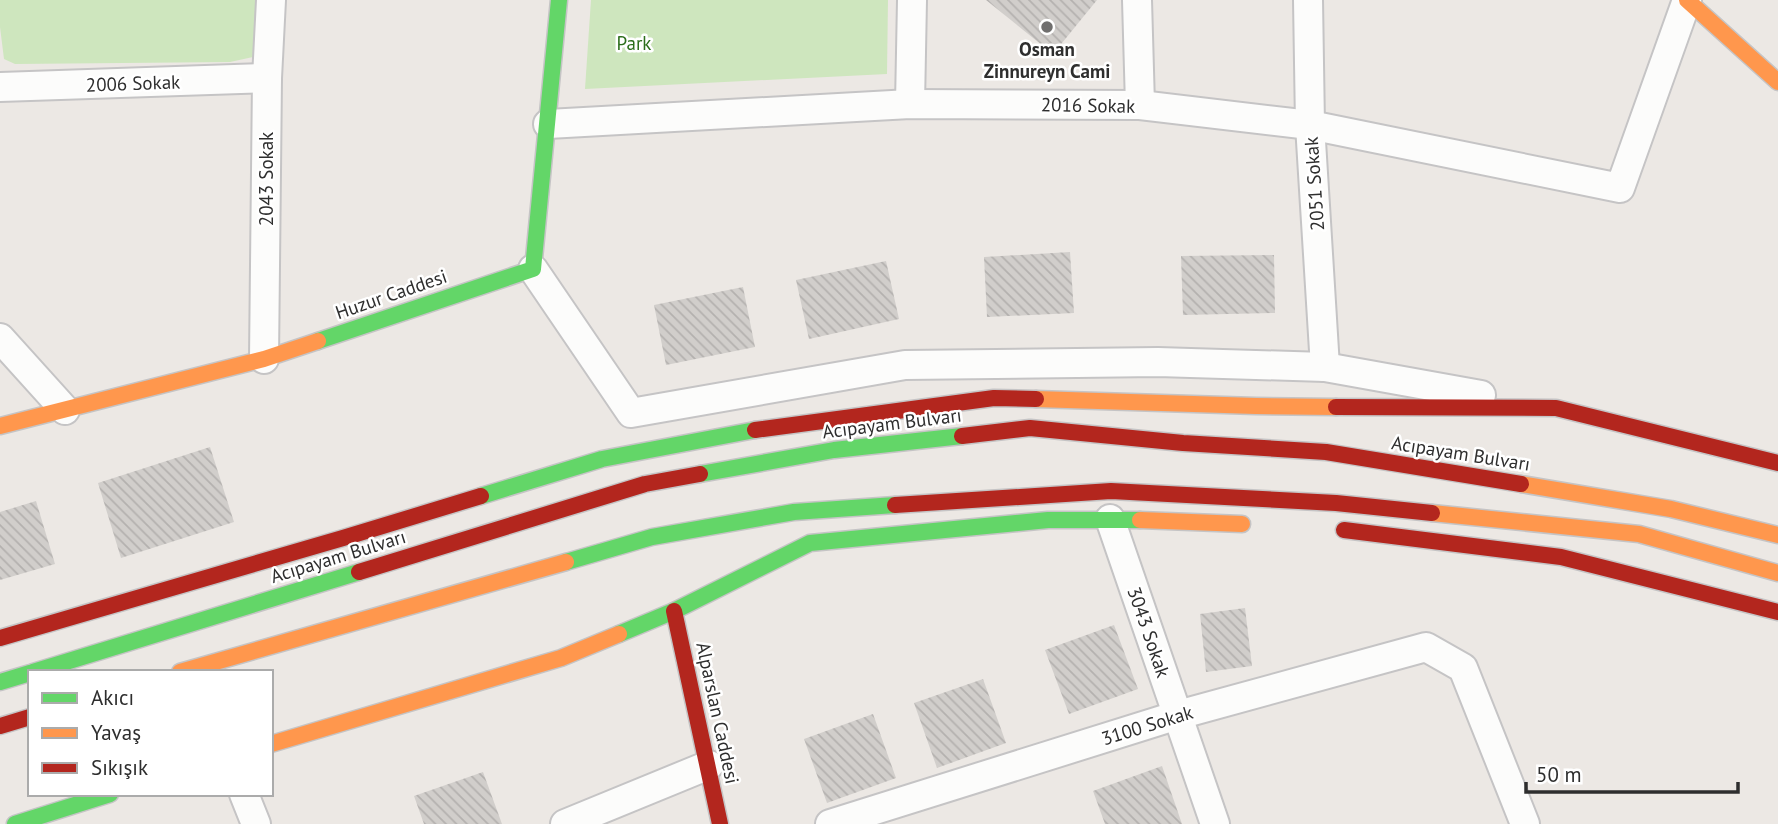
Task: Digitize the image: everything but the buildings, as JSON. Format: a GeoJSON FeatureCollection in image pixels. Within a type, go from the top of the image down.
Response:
{"type":"FeatureCollection","features":[{"type":"Feature","properties":{"kind":"main road"},"geometry":{"type":"LineString","coordinates":[[533,269],[559,0]]}},
{"type":"Feature","properties":{"kind":"main road"},"geometry":{"type":"LineString","coordinates":[[1687,0],[1778,82]]}},
{"type":"Feature","properties":{"kind":"main road","name":"Huzur Caddesi"},"geometry":{"type":"LineString","coordinates":[[0,426],[264,359],[533,269]]}},
{"type":"Feature","properties":{"kind":"main road"},"geometry":{"type":"LineString","coordinates":[[0,638],[603,459],[741,432],[994,398],[1256,406],[1556,408],[1778,463]]}},
{"type":"Feature","properties":{"kind":"main road","name":"Acıpayam Bulvarı"},"geometry":{"type":"LineString","coordinates":[[38,670],[645,484],[834,450],[1030,428],[1183,443],[1326,452],[1671,509],[1778,535]]}},
{"type":"Feature","properties":{"kind":"main road"},"geometry":{"type":"LineString","coordinates":[[187,670],[652,537],[794,512],[1111,491],[1336,503],[1639,534],[1778,573]]}},
{"type":"Feature","properties":{"kind":"main road"},"geometry":{"type":"LineString","coordinates":[[273,743],[561,658],[674,611],[810,543],[1048,520],[1110,519],[1261,525]]}},
{"type":"Feature","properties":{"kind":"main road"},"geometry":{"type":"LineString","coordinates":[[1329,528],[1561,557],[1778,612]]}},
{"type":"Feature","properties":{"kind":"main road","name":"Alparslan Caddesi"},"geometry":{"type":"LineString","coordinates":[[674,611],[720,824]]}},
{"type":"Feature","properties":{"kind":"main road","name":"Acıpayam Bulvarı"},"geometry":{"type":"LineString","coordinates":[[0,682],[28,673]]}},
{"type":"Feature","properties":{"kind":"main road"},"geometry":{"type":"LineString","coordinates":[[0,726],[28,718]]}},
{"type":"Feature","properties":{"kind":"main road"},"geometry":{"type":"LineString","coordinates":[[15,824],[104,796]]}},
{"type":"Feature","properties":{"kind":"street","name":"2043 Sokak"},"geometry":{"type":"LineString","coordinates":[[264,359],[267,78],[271,0]]}},
{"type":"Feature","properties":{"kind":"street"},"geometry":{"type":"LineString","coordinates":[[910,104],[912,0]]}},
{"type":"Feature","properties":{"kind":"street"},"geometry":{"type":"LineString","coordinates":[[1137,0],[1140,106]]}},
{"type":"Feature","properties":{"kind":"street","name":"2051 Sokak"},"geometry":{"type":"LineString","coordinates":[[1308,0],[1310,125],[1325,367]]}},
{"type":"Feature","properties":{"kind":"street","name":"2016 Sokak"},"geometry":{"type":"LineString","coordinates":[[548,124],[910,104],[1140,106],[1310,125],[1620,188],[1687,0]]}},
{"type":"Feature","properties":{"kind":"street","name":"2006 Sokak"},"geometry":{"type":"LineString","coordinates":[[0,87],[267,78]]}},
{"type":"Feature","properties":{"kind":"street"},"geometry":{"type":"LineString","coordinates":[[533,269],[631,413],[905,365],[1158,362],[1325,367],[1556,408]]}},
{"type":"Feature","properties":{"kind":"street"},"geometry":{"type":"LineString","coordinates":[[0,338],[65,410]]}},
{"type":"Feature","properties":{"kind":"street","name":"3043 Sokak"},"geometry":{"type":"LineString","coordinates":[[1110,519],[1215,824]]}},
{"type":"Feature","properties":{"kind":"street","name":"3100 Sokak"},"geometry":{"type":"LineString","coordinates":[[830,824],[1178,715],[1426,647],[1462,668],[1525,824]]}},
{"type":"Feature","properties":{"kind":"street"},"geometry":{"type":"LineString","coordinates":[[565,824],[709,765]]}},
{"type":"Feature","properties":{"kind":"street"},"geometry":{"type":"LineString","coordinates":[[245,796],[256,824]]}},
{"type":"Feature","properties":{"kind":"green space"},"geometry":{"type":"Polygon","coordinates":[[[0,0],[257,0],[253,57],[230,62],[15,64],[4,59],[0,0]]]}},
{"type":"Feature","properties":{"kind":"green space","name":"Park"},"geometry":{"type":"Polygon","coordinates":[[[591,0],[888,0],[887,74],[585,89],[591,0]]]}},
{"type":"Feature","properties":{"kind":"traffic: fast"},"geometry":{"type":"LineString","coordinates":[[318,341],[533,269],[559,0]]}},
{"type":"Feature","properties":{"kind":"traffic: fast"},"geometry":{"type":"LineString","coordinates":[[481,496],[602,459],[755,430]]}},
{"type":"Feature","properties":{"kind":"traffic: fast"},"geometry":{"type":"LineString","coordinates":[[700,474],[834,450],[962,436]]}},
{"type":"Feature","properties":{"kind":"traffic: fast"},"geometry":{"type":"LineString","coordinates":[[566,562],[652,537],[794,512],[895,505]]}},
{"type":"Feature","properties":{"kind":"traffic: fast"},"geometry":{"type":"LineString","coordinates":[[619,634],[674,611],[810,543],[1048,520],[1140,520]]}},
{"type":"Feature","properties":{"kind":"traffic: fast"},"geometry":{"type":"LineString","coordinates":[[40,670],[359,572]]}},
{"type":"Feature","properties":{"kind":"traffic: fast"},"geometry":{"type":"LineString","coordinates":[[0,682],[28,674]]}},
{"type":"Feature","properties":{"kind":"traffic: fast"},"geometry":{"type":"LineString","coordinates":[[15,824],[104,796]]}},
{"type":"Feature","properties":{"kind":"traffic: slow"},"geometry":{"type":"LineString","coordinates":[[1687,0],[1778,82]]}},
{"type":"Feature","properties":{"kind":"traffic: slow"},"geometry":{"type":"LineString","coordinates":[[0,426],[264,359],[318,341]]}},
{"type":"Feature","properties":{"kind":"traffic: slow"},"geometry":{"type":"LineString","coordinates":[[1036,399],[1336,407]]}},
{"type":"Feature","properties":{"kind":"traffic: slow"},"geometry":{"type":"LineString","coordinates":[[1521,484],[1671,509],[1778,535]]}},
{"type":"Feature","properties":{"kind":"traffic: slow"},"geometry":{"type":"LineString","coordinates":[[1432,513],[1639,534],[1778,573]]}},
{"type":"Feature","properties":{"kind":"traffic: slow"},"geometry":{"type":"LineString","coordinates":[[1140,520],[1242,524]]}},
{"type":"Feature","properties":{"kind":"traffic: slow"},"geometry":{"type":"LineString","coordinates":[[187,670],[566,562]]}},
{"type":"Feature","properties":{"kind":"traffic: slow"},"geometry":{"type":"LineString","coordinates":[[273,743],[561,658],[619,634]]}},
{"type":"Feature","properties":{"kind":"traffic: jam"},"geometry":{"type":"LineString","coordinates":[[755,430],[994,398],[1036,399]]}},
{"type":"Feature","properties":{"kind":"traffic: jam"},"geometry":{"type":"LineString","coordinates":[[1336,407],[1556,408],[1778,463]]}},
{"type":"Feature","properties":{"kind":"traffic: jam"},"geometry":{"type":"LineString","coordinates":[[962,436],[1030,428],[1183,443],[1326,452],[1521,484]]}},
{"type":"Feature","properties":{"kind":"traffic: jam"},"geometry":{"type":"LineString","coordinates":[[359,572],[645,484],[700,474]]}},
{"type":"Feature","properties":{"kind":"traffic: jam"},"geometry":{"type":"LineString","coordinates":[[895,505],[1111,491],[1336,503],[1432,513]]}},
{"type":"Feature","properties":{"kind":"traffic: jam"},"geometry":{"type":"LineString","coordinates":[[0,638],[481,496]]}},
{"type":"Feature","properties":{"kind":"traffic: jam"},"geometry":{"type":"LineString","coordinates":[[1344,530],[1561,557],[1778,612]]}},
{"type":"Feature","properties":{"kind":"traffic: jam"},"geometry":{"type":"LineString","coordinates":[[674,611],[720,824]]}},
{"type":"Feature","properties":{"kind":"traffic: jam"},"geometry":{"type":"LineString","coordinates":[[0,726],[28,718]]}},
{"type":"Feature","properties":{"kind":"place","name":"Osman Zinnureyn Cami"},"geometry":{"type":"Point","coordinates":[1047,27]}}]}
